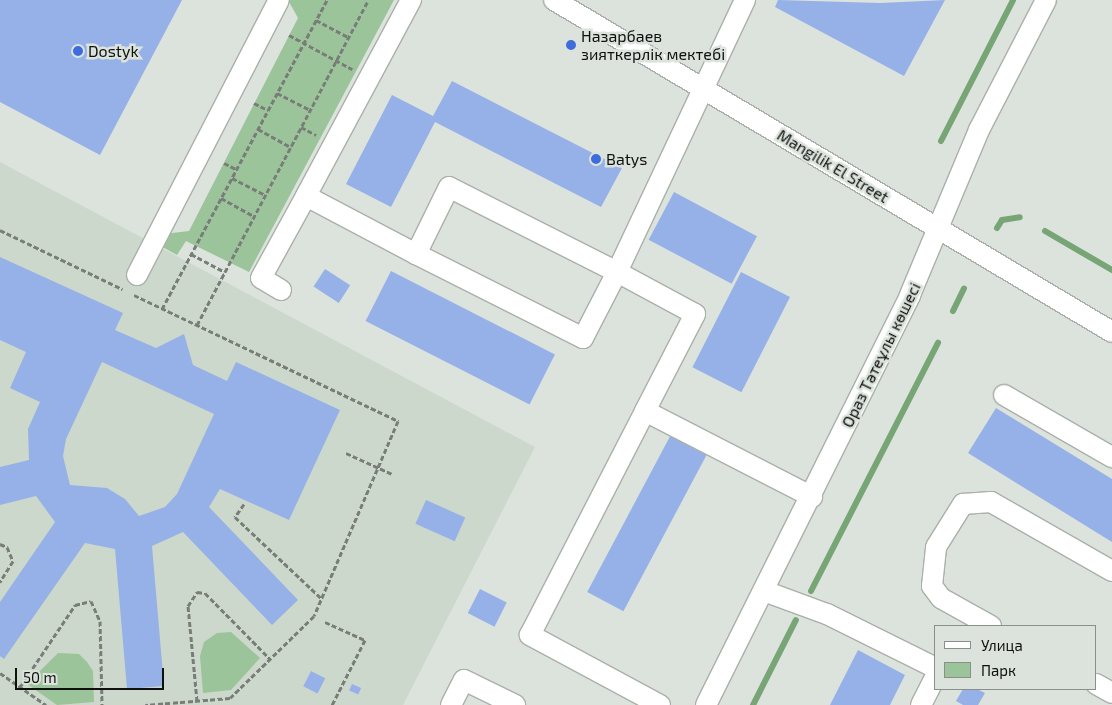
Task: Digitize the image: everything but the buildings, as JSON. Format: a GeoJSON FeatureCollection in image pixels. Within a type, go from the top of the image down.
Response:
{"type":"FeatureCollection","features":[{"type":"Feature","properties":{"kind":"street"},"geometry":{"type":"LineString","coordinates":[[137,275],[279,0]]}},
{"type":"Feature","properties":{"kind":"street"},"geometry":{"type":"LineString","coordinates":[[281,290],[261,278],[411,0]]}},
{"type":"Feature","properties":{"kind":"street","name":"Mangilik El Street"},"geometry":{"type":"LineString","coordinates":[[554,0],[938,231],[1112,332]]}},
{"type":"Feature","properties":{"kind":"street"},"geometry":{"type":"LineString","coordinates":[[306,196],[583,338],[617,272],[745,0]]}},
{"type":"Feature","properties":{"kind":"street","name":"Ораз Тәтеұлы көшесі"},"geometry":{"type":"LineString","coordinates":[[706,705],[812,497],[938,231],[979,130],[1046,0]]}},
{"type":"Feature","properties":{"kind":"street"},"geometry":{"type":"LineString","coordinates":[[416,254],[449,188],[617,272],[695,314],[530,635],[660,705]]}},
{"type":"Feature","properties":{"kind":"street"},"geometry":{"type":"LineString","coordinates":[[1004,395],[1112,457]]}},
{"type":"Feature","properties":{"kind":"street"},"geometry":{"type":"LineString","coordinates":[[645,411],[812,497]]}},
{"type":"Feature","properties":{"kind":"street"},"geometry":{"type":"LineString","coordinates":[[986,625],[967,621],[941,598],[930,575],[936,547],[963,504],[991,502],[1112,571]]}},
{"type":"Feature","properties":{"kind":"street"},"geometry":{"type":"LineString","coordinates":[[764,591],[827,614],[934,667]]}},
{"type":"Feature","properties":{"kind":"street"},"geometry":{"type":"LineString","coordinates":[[451,705],[464,680],[516,705]]}},
{"type":"Feature","properties":{"kind":"street"},"geometry":{"type":"LineString","coordinates":[[921,705],[934,680]]}},
{"type":"Feature","properties":{"kind":"street"},"geometry":{"type":"LineString","coordinates":[[1097,684],[1112,692]]}},
{"type":"Feature","properties":{"kind":"path"},"geometry":{"type":"LineString","coordinates":[[162,308],[327,0]]}},
{"type":"Feature","properties":{"kind":"path"},"geometry":{"type":"LineString","coordinates":[[197,325],[368,0]]}},
{"type":"Feature","properties":{"kind":"path"},"geometry":{"type":"LineString","coordinates":[[316,20],[348,37]]}},
{"type":"Feature","properties":{"kind":"path"},"geometry":{"type":"LineString","coordinates":[[289,35],[357,71]]}},
{"type":"Feature","properties":{"kind":"path"},"geometry":{"type":"LineString","coordinates":[[277,93],[310,110]]}},
{"type":"Feature","properties":{"kind":"path"},"geometry":{"type":"LineString","coordinates":[[254,103],[268,110]]}},
{"type":"Feature","properties":{"kind":"path"},"geometry":{"type":"LineString","coordinates":[[301,127],[321,137]]}},
{"type":"Feature","properties":{"kind":"path"},"geometry":{"type":"LineString","coordinates":[[258,129],[291,147]]}},
{"type":"Feature","properties":{"kind":"path"},"geometry":{"type":"LineString","coordinates":[[224,163],[236,169]]}},
{"type":"Feature","properties":{"kind":"path"},"geometry":{"type":"LineString","coordinates":[[232,178],[266,195]]}},
{"type":"Feature","properties":{"kind":"path"},"geometry":{"type":"LineString","coordinates":[[221,198],[254,216]]}},
{"type":"Feature","properties":{"kind":"path"},"geometry":{"type":"LineString","coordinates":[[0,230],[398,422],[314,616],[230,698],[144,705]]}},
{"type":"Feature","properties":{"kind":"path"},"geometry":{"type":"LineString","coordinates":[[191,254],[226,272]]}},
{"type":"Feature","properties":{"kind":"path"},"geometry":{"type":"LineString","coordinates":[[346,453],[392,474]]}},
{"type":"Feature","properties":{"kind":"path"},"geometry":{"type":"LineString","coordinates":[[244,504],[235,517],[321,598]]}},
{"type":"Feature","properties":{"kind":"path"},"geometry":{"type":"LineString","coordinates":[[0,544],[8,547],[13,561],[0,582]]}},
{"type":"Feature","properties":{"kind":"path"},"geometry":{"type":"LineString","coordinates":[[197,701],[188,606],[197,592],[205,593],[270,659]]}},
{"type":"Feature","properties":{"kind":"path"},"geometry":{"type":"LineString","coordinates":[[20,687],[75,606],[90,601],[100,621],[102,705]]}},
{"type":"Feature","properties":{"kind":"path"},"geometry":{"type":"LineString","coordinates":[[325,622],[365,640],[332,705]]}},
{"type":"Feature","properties":{"kind":"path"},"geometry":{"type":"LineString","coordinates":[[0,673],[46,705]]}},
{"type":"Feature","properties":{"kind":"shaded area"},"geometry":{"type":"Polygon","coordinates":[[[0,162],[535,447],[403,705],[0,705],[0,162]]]}},
{"type":"Feature","properties":{"kind":"green space"},"geometry":{"type":"Polygon","coordinates":[[[288,0],[394,0],[249,272],[186,241],[177,255],[159,245],[164,234],[189,231],[298,18],[288,0]]]}},
{"type":"Feature","properties":{"kind":"green space"},"geometry":{"type":"Polygon","coordinates":[[[231,632],[260,658],[231,690],[203,693],[200,656],[204,642],[217,633],[231,632]]]}},
{"type":"Feature","properties":{"kind":"green space"},"geometry":{"type":"Polygon","coordinates":[[[58,653],[79,654],[87,662],[93,671],[94,702],[57,705],[27,684],[58,653]]]}},
{"type":"Feature","properties":{"kind":"waterway"},"geometry":{"type":"LineString","coordinates":[[941,141],[1013,0]]}},
{"type":"Feature","properties":{"kind":"waterway"},"geometry":{"type":"LineString","coordinates":[[997,228],[1002,220],[1020,217]]}},
{"type":"Feature","properties":{"kind":"waterway"},"geometry":{"type":"LineString","coordinates":[[1045,231],[1112,270]]}},
{"type":"Feature","properties":{"kind":"waterway"},"geometry":{"type":"LineString","coordinates":[[953,311],[964,288]]}},
{"type":"Feature","properties":{"kind":"waterway"},"geometry":{"type":"LineString","coordinates":[[811,591],[938,343]]}},
{"type":"Feature","properties":{"kind":"waterway"},"geometry":{"type":"LineString","coordinates":[[753,705],[796,620]]}},
{"type":"Feature","properties":{"kind":"place","name":"Назарбаев зияткерлік мектебі"},"geometry":{"type":"Point","coordinates":[571,45]}},
{"type":"Feature","properties":{"kind":"place","name":"Dostyk"},"geometry":{"type":"Point","coordinates":[78,51]}},
{"type":"Feature","properties":{"kind":"place","name":"Batys"},"geometry":{"type":"Point","coordinates":[596,159]}}]}
